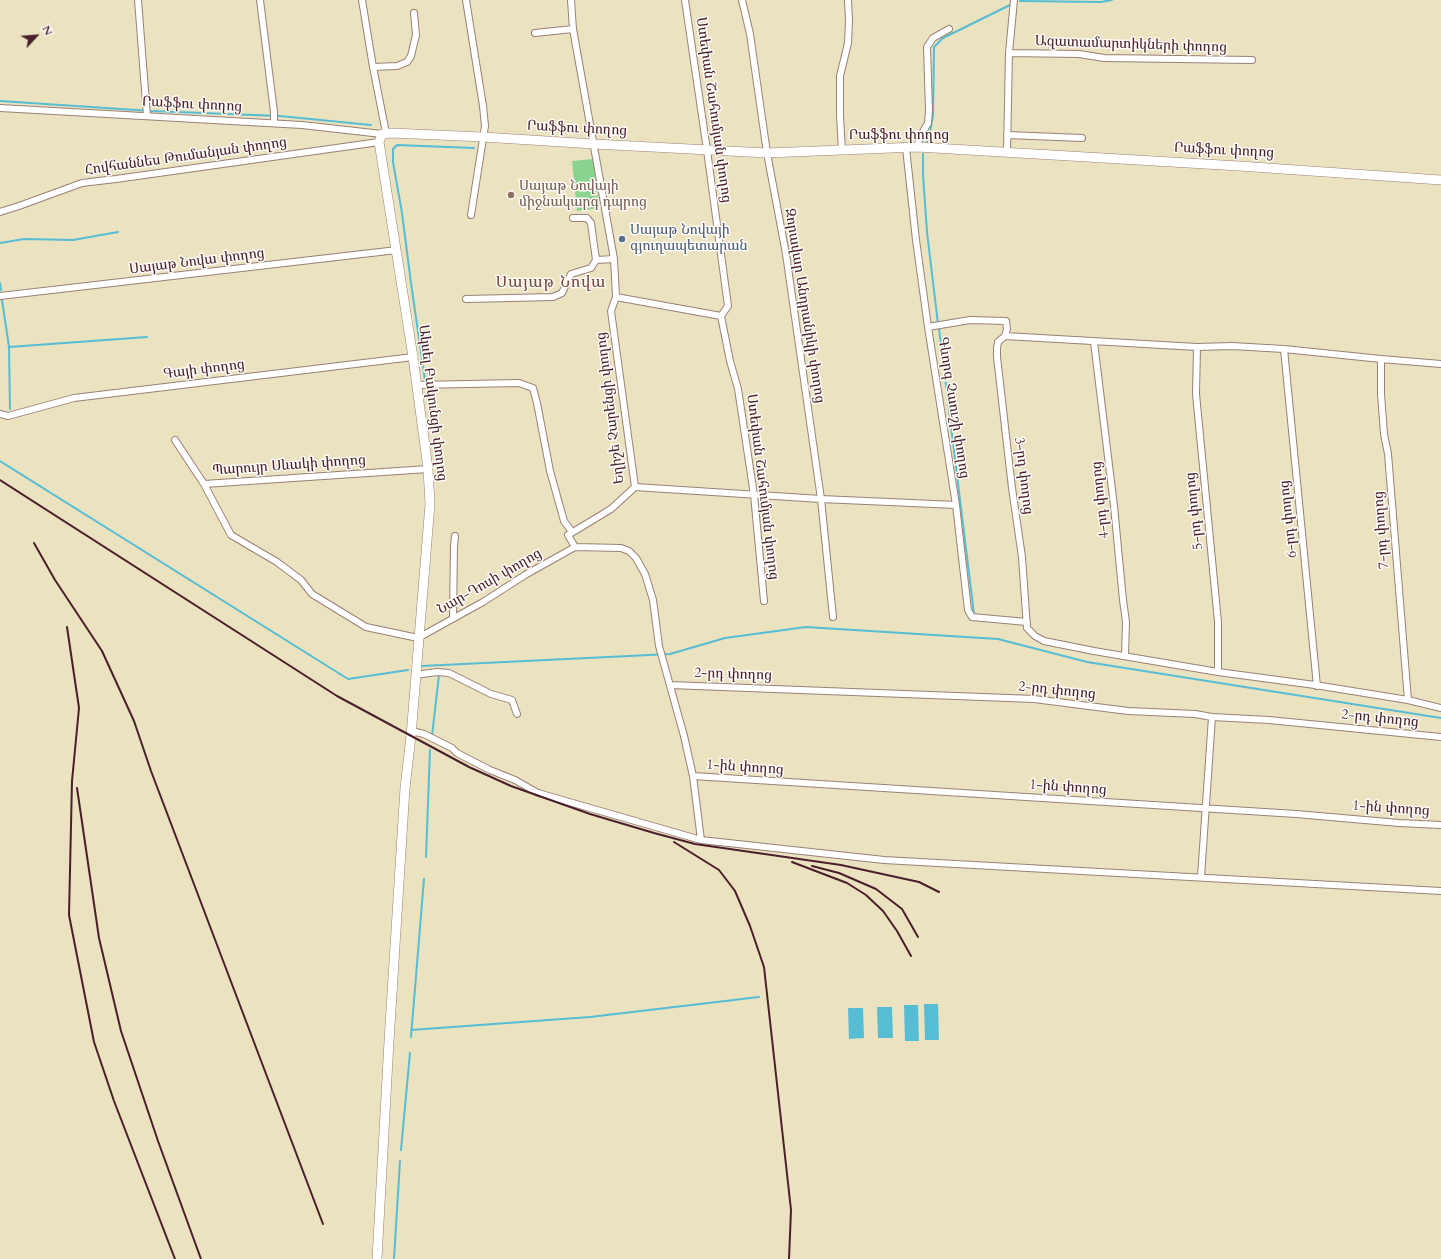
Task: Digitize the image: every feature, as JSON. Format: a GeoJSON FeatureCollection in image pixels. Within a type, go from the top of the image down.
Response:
{"type":"FeatureCollection","features":[{"type":"Feature","properties":{"kind":"main road","name":"Րաֆֆու փողոց"},"geometry":{"type":"LineString","coordinates":[[382,136],[483,137],[767,153],[917,147],[1441,180]]}},
{"type":"Feature","properties":{"kind":"main road","name":"Ակսել Բակունցի փողոց"},"geometry":{"type":"LineString","coordinates":[[378,1259],[400,859],[430,504],[428,469],[382,136]]}},
{"type":"Feature","properties":{"kind":"street"},"geometry":{"type":"LineString","coordinates":[[138,0],[147,113]]}},
{"type":"Feature","properties":{"kind":"street"},"geometry":{"type":"LineString","coordinates":[[260,0],[274,112],[274,123]]}},
{"type":"Feature","properties":{"kind":"street"},"geometry":{"type":"LineString","coordinates":[[362,0],[382,136]]}},
{"type":"Feature","properties":{"kind":"street"},"geometry":{"type":"LineString","coordinates":[[466,0],[484,106],[485,126],[471,215]]}},
{"type":"Feature","properties":{"kind":"street","name":"Եղիշե Չարենցի փողոց"},"geometry":{"type":"LineString","coordinates":[[571,0],[573,29],[614,259],[616,297],[611,310],[635,487],[610,509],[572,532]]}},
{"type":"Feature","properties":{"kind":"street","name":"Ստեփան Շահումյան փողոց"},"geometry":{"type":"LineString","coordinates":[[685,0],[728,306],[721,316],[730,361],[738,389],[754,495],[764,601]]}},
{"type":"Feature","properties":{"kind":"street","name":"Զորավար Անդրանիկի փողոց"},"geometry":{"type":"LineString","coordinates":[[742,0],[750,34],[767,153],[786,254],[820,499],[833,617]]}},
{"type":"Feature","properties":{"kind":"street"},"geometry":{"type":"LineString","coordinates":[[842,150],[840,76],[848,43],[848,0]]}},
{"type":"Feature","properties":{"kind":"street"},"geometry":{"type":"LineString","coordinates":[[1007,152],[1009,53],[1014,0]]}},
{"type":"Feature","properties":{"kind":"street"},"geometry":{"type":"LineString","coordinates":[[373,67],[397,66],[407,62],[411,56],[416,35],[414,13]]}},
{"type":"Feature","properties":{"kind":"street"},"geometry":{"type":"LineString","coordinates":[[535,33],[573,29]]}},
{"type":"Feature","properties":{"kind":"street"},"geometry":{"type":"LineString","coordinates":[[917,147],[920,137],[928,123],[927,47],[933,38],[949,29]]}},
{"type":"Feature","properties":{"kind":"street","name":"Ազատամարտիկների փողոց"},"geometry":{"type":"LineString","coordinates":[[1009,53],[1079,54],[1104,58],[1252,60]]}},
{"type":"Feature","properties":{"kind":"street","name":"Րաֆֆու փողոց"},"geometry":{"type":"LineString","coordinates":[[0,108],[147,113],[302,124],[382,136]]}},
{"type":"Feature","properties":{"kind":"street"},"geometry":{"type":"LineString","coordinates":[[1007,135],[1082,138]]}},
{"type":"Feature","properties":{"kind":"street","name":"Հովհաննես Թումանյան փողոց"},"geometry":{"type":"LineString","coordinates":[[0,212],[82,183],[116,179],[382,136]]}},
{"type":"Feature","properties":{"kind":"street","name":"Գևորգ Չաուշի փողոց"},"geometry":{"type":"LineString","coordinates":[[906,148],[916,240],[956,505],[968,610],[972,617],[1027,622]]}},
{"type":"Feature","properties":{"kind":"street"},"geometry":{"type":"LineString","coordinates":[[466,299],[553,297],[562,292],[571,274],[592,268],[596,260],[591,223],[587,218],[572,218]]}},
{"type":"Feature","properties":{"kind":"street","name":"Սայաթ Նովա փողոց"},"geometry":{"type":"LineString","coordinates":[[0,296],[397,250]]}},
{"type":"Feature","properties":{"kind":"street"},"geometry":{"type":"LineString","coordinates":[[596,260],[614,259]]}},
{"type":"Feature","properties":{"kind":"street"},"geometry":{"type":"LineString","coordinates":[[616,297],[721,316]]}},
{"type":"Feature","properties":{"kind":"street"},"geometry":{"type":"LineString","coordinates":[[928,327],[970,320],[1006,321],[1007,329],[1004,336],[1197,347],[1232,346],[1284,349],[1441,364]]}},
{"type":"Feature","properties":{"kind":"street","name":"3-րդ փողոց"},"geometry":{"type":"LineString","coordinates":[[1004,336],[998,342],[997,357],[1012,488],[1022,557],[1027,622]]}},
{"type":"Feature","properties":{"kind":"street","name":"4-րդ փողոց"},"geometry":{"type":"LineString","coordinates":[[1094,342],[1114,506],[1126,622],[1125,656]]}},
{"type":"Feature","properties":{"kind":"street","name":"5-րդ փողոց"},"geometry":{"type":"LineString","coordinates":[[1197,347],[1196,394],[1218,622],[1218,672]]}},
{"type":"Feature","properties":{"kind":"street","name":"6-րդ փողոց"},"geometry":{"type":"LineString","coordinates":[[1284,349],[1317,686]]}},
{"type":"Feature","properties":{"kind":"street","name":"Գայի փողոց"},"geometry":{"type":"LineString","coordinates":[[0,414],[8,416],[74,398],[413,357]]}},
{"type":"Feature","properties":{"kind":"street","name":"7-րդ փողոց"},"geometry":{"type":"LineString","coordinates":[[1381,359],[1381,394],[1384,434],[1388,454],[1408,700]]}},
{"type":"Feature","properties":{"kind":"street"},"geometry":{"type":"LineString","coordinates":[[416,385],[519,383],[533,388],[550,471],[564,521],[572,532],[568,535],[575,547],[621,548],[629,551],[636,558],[645,574],[653,600],[659,646],[684,736],[693,776],[701,840]]}},
{"type":"Feature","properties":{"kind":"street","name":"Պարույր Սևակի փողոց"},"geometry":{"type":"LineString","coordinates":[[175,440],[204,484],[428,469]]}},
{"type":"Feature","properties":{"kind":"street"},"geometry":{"type":"LineString","coordinates":[[204,484],[231,535],[283,567],[301,580],[312,594],[366,627],[418,638]]}},
{"type":"Feature","properties":{"kind":"street"},"geometry":{"type":"LineString","coordinates":[[635,487],[820,499],[956,505]]}},
{"type":"Feature","properties":{"kind":"street"},"geometry":{"type":"LineString","coordinates":[[453,618],[455,536]]}},
{"type":"Feature","properties":{"kind":"street","name":"Նար-Դոսի փողոց"},"geometry":{"type":"LineString","coordinates":[[418,638],[484,602],[525,575],[575,547]]}},
{"type":"Feature","properties":{"kind":"street"},"geometry":{"type":"LineString","coordinates":[[1027,622],[1027,628],[1035,636],[1044,641],[1218,672],[1408,700],[1441,708]]}},
{"type":"Feature","properties":{"kind":"street"},"geometry":{"type":"LineString","coordinates":[[415,675],[437,672],[449,673],[492,694],[512,700],[517,714]]}},
{"type":"Feature","properties":{"kind":"street","name":"2-րդ փողոց"},"geometry":{"type":"LineString","coordinates":[[670,685],[1034,699],[1128,711],[1195,714],[1212,717],[1269,720],[1441,737]]}},
{"type":"Feature","properties":{"kind":"street"},"geometry":{"type":"LineString","coordinates":[[1201,877],[1212,717]]}},
{"type":"Feature","properties":{"kind":"street"},"geometry":{"type":"LineString","coordinates":[[411,731],[424,734],[490,770],[515,780],[538,794],[701,840],[884,860],[1441,891]]}},
{"type":"Feature","properties":{"kind":"street","name":"1-ին փողոց"},"geometry":{"type":"LineString","coordinates":[[693,776],[1296,814],[1441,825]]}},
{"type":"Feature","properties":{"kind":"green space"},"geometry":{"type":"Polygon","coordinates":[[[593,159],[599,208],[577,211],[572,161],[593,159]]]}},
{"type":"Feature","properties":{"kind":"water"},"geometry":{"type":"Polygon","coordinates":[[[924,1004],[938,1004],[939,1040],[925,1040],[924,1004]]]}},
{"type":"Feature","properties":{"kind":"water"},"geometry":{"type":"Polygon","coordinates":[[[904,1005],[918,1005],[919,1041],[905,1041],[904,1005]]]}},
{"type":"Feature","properties":{"kind":"water"},"geometry":{"type":"Polygon","coordinates":[[[877,1007],[892,1007],[893,1038],[878,1038],[877,1007]]]}},
{"type":"Feature","properties":{"kind":"water"},"geometry":{"type":"Polygon","coordinates":[[[848,1008],[863,1008],[864,1038],[849,1039],[848,1008]]]}},
{"type":"Feature","properties":{"kind":"waterway"},"geometry":{"type":"LineString","coordinates":[[1020,1],[1101,2],[1112,0]]}},
{"type":"Feature","properties":{"kind":"waterway"},"geometry":{"type":"LineString","coordinates":[[927,142],[933,115],[934,47],[943,38],[1010,5]]}},
{"type":"Feature","properties":{"kind":"waterway"},"geometry":{"type":"LineString","coordinates":[[0,101],[151,111],[280,116],[371,125]]}},
{"type":"Feature","properties":{"kind":"waterway"},"geometry":{"type":"LineString","coordinates":[[425,380],[402,213],[393,162],[393,149],[397,145],[474,148]]}},
{"type":"Feature","properties":{"kind":"waterway"},"geometry":{"type":"LineString","coordinates":[[923,154],[927,232],[938,324]]}},
{"type":"Feature","properties":{"kind":"waterway"},"geometry":{"type":"LineString","coordinates":[[0,243],[24,239],[73,240],[118,232]]}},
{"type":"Feature","properties":{"kind":"waterway"},"geometry":{"type":"LineString","coordinates":[[0,283],[1,290]]}},
{"type":"Feature","properties":{"kind":"waterway"},"geometry":{"type":"LineString","coordinates":[[2,300],[9,347],[10,409]]}},
{"type":"Feature","properties":{"kind":"waterway"},"geometry":{"type":"LineString","coordinates":[[939,328],[974,614]]}},
{"type":"Feature","properties":{"kind":"waterway"},"geometry":{"type":"LineString","coordinates":[[9,347],[147,337]]}},
{"type":"Feature","properties":{"kind":"waterway"},"geometry":{"type":"LineString","coordinates":[[0,461],[348,679],[408,670]]}},
{"type":"Feature","properties":{"kind":"waterway"},"geometry":{"type":"LineString","coordinates":[[422,666],[670,654],[725,638],[806,627],[998,639],[1087,662],[1441,718]]}},
{"type":"Feature","properties":{"kind":"waterway"},"geometry":{"type":"LineString","coordinates":[[432,736],[439,675]]}},
{"type":"Feature","properties":{"kind":"waterway"},"geometry":{"type":"LineString","coordinates":[[426,857],[430,750]]}},
{"type":"Feature","properties":{"kind":"waterway"},"geometry":{"type":"LineString","coordinates":[[411,1037],[424,879]]}},
{"type":"Feature","properties":{"kind":"waterway"},"geometry":{"type":"LineString","coordinates":[[411,1030],[590,1017],[759,997]]}},
{"type":"Feature","properties":{"kind":"waterway"},"geometry":{"type":"LineString","coordinates":[[401,1150],[410,1053]]}},
{"type":"Feature","properties":{"kind":"waterway"},"geometry":{"type":"LineString","coordinates":[[394,1259],[400,1161]]}},
{"type":"Feature","properties":{"kind":"railway"},"geometry":{"type":"LineString","coordinates":[[0,480],[337,696],[469,767],[511,786],[590,814],[695,844],[841,865],[919,882],[939,892]]}},
{"type":"Feature","properties":{"kind":"railway"},"geometry":{"type":"LineString","coordinates":[[34,543],[55,580],[102,651],[134,721],[151,771],[323,1224]]}},
{"type":"Feature","properties":{"kind":"railway"},"geometry":{"type":"LineString","coordinates":[[67,627],[79,708],[72,781],[69,915],[94,1042],[114,1101],[175,1259]]}},
{"type":"Feature","properties":{"kind":"railway"},"geometry":{"type":"LineString","coordinates":[[77,788],[99,938],[121,1031],[158,1141],[201,1259]]}},
{"type":"Feature","properties":{"kind":"railway"},"geometry":{"type":"LineString","coordinates":[[674,842],[719,870],[735,891],[750,926],[764,967],[791,1210],[789,1259]]}},
{"type":"Feature","properties":{"kind":"railway"},"geometry":{"type":"LineString","coordinates":[[792,862],[847,883],[866,895],[883,911],[897,931],[911,956]]}},
{"type":"Feature","properties":{"kind":"railway"},"geometry":{"type":"LineString","coordinates":[[812,866],[839,873],[876,889],[902,909],[918,937]]}},
{"type":"Feature","properties":{"kind":"place","name":"Սայաթ Նովայի միջնակարգ դպրոց"},"geometry":{"type":"Point","coordinates":[511,195]}},
{"type":"Feature","properties":{"kind":"place","name":"Սայաթ Նովայի գյուղապետարան"},"geometry":{"type":"Point","coordinates":[622,239]}},
{"type":"Feature","properties":{"kind":"district","name":"Սայաթ Նովա"},"geometry":{"type":"Point","coordinates":[551,283]}}]}
